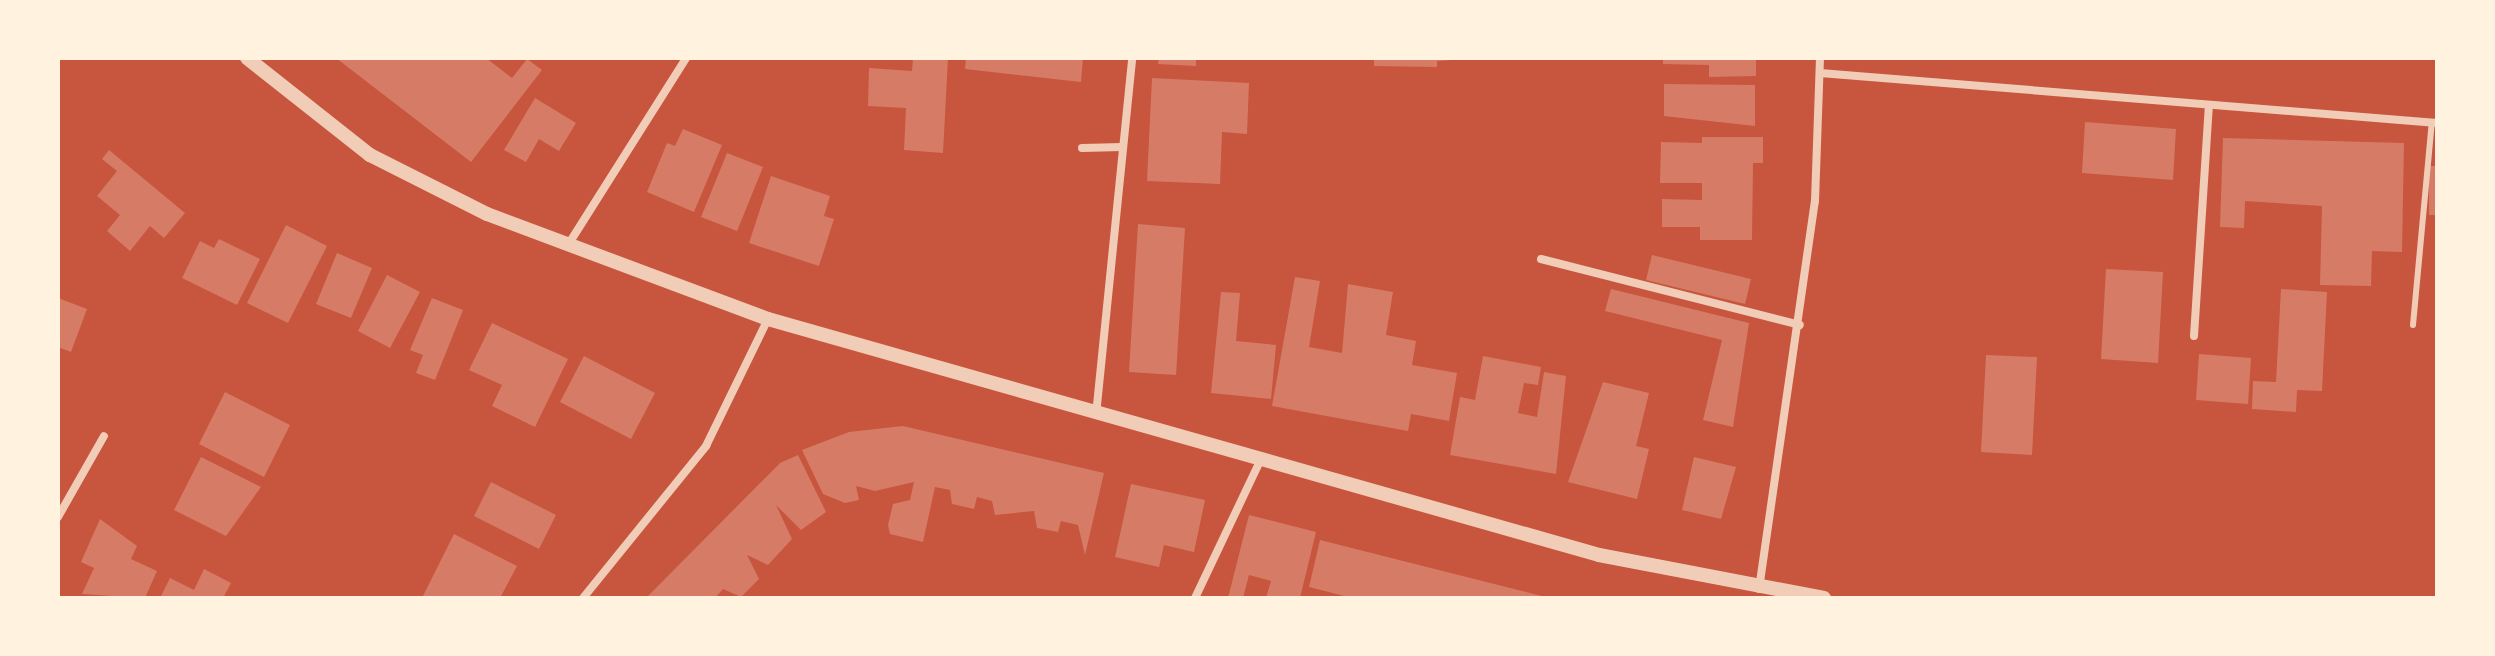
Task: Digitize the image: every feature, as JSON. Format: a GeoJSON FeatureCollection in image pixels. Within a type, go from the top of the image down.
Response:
{"type":"FeatureCollection","features":[{"type":"Feature","properties":{"kind":"street"},"geometry":{"type":"LineString","coordinates":[[247,58],[370,155],[567,245],[768,319],[1259,463],[1599,555],[1759,589],[1824,598]]}},
{"type":"Feature","properties":{"kind":"street"},"geometry":{"type":"LineString","coordinates":[[567,245],[686,58]]}},
{"type":"Feature","properties":{"kind":"street"},"geometry":{"type":"LineString","coordinates":[[1096,415],[1132,58]]}},
{"type":"Feature","properties":{"kind":"street"},"geometry":{"type":"LineString","coordinates":[[1759,589],[1800,325],[1820,58]]}},
{"type":"Feature","properties":{"kind":"street"},"geometry":{"type":"LineString","coordinates":[[1820,73],[2434,122]]}},
{"type":"Feature","properties":{"kind":"street"},"geometry":{"type":"LineString","coordinates":[[2194,336],[2209,106]]}},
{"type":"Feature","properties":{"kind":"street"},"geometry":{"type":"LineString","coordinates":[[1082,148],[1122,147]]}},
{"type":"Feature","properties":{"kind":"street"},"geometry":{"type":"LineString","coordinates":[[1541,259],[1800,325]]}},
{"type":"Feature","properties":{"kind":"street"},"geometry":{"type":"LineString","coordinates":[[583,598],[706,446],[768,319]]}},
{"type":"Feature","properties":{"kind":"street"},"geometry":{"type":"LineString","coordinates":[[58,517],[104,436]]}},
{"type":"Feature","properties":{"kind":"street"},"geometry":{"type":"LineString","coordinates":[[1195,598],[1259,463]]}},
{"type":"Feature","properties":{"kind":"lane"},"geometry":{"type":"LineString","coordinates":[[2413,325],[2434,122]]}},
{"type":"Feature","properties":{"kind":"building"},"geometry":{"type":"Polygon","coordinates":[[[336,58],[486,58],[512,78],[527,59],[542,70],[471,162],[336,58]]]}},
{"type":"Feature","properties":{"kind":"building"},"geometry":{"type":"Polygon","coordinates":[[[913,58],[948,58],[943,153],[904,150],[906,108],[868,106],[869,68],[912,71],[913,58]]]}},
{"type":"Feature","properties":{"kind":"building"},"geometry":{"type":"Polygon","coordinates":[[[966,58],[1083,58],[1081,82],[965,69],[966,58]]]}},
{"type":"Feature","properties":{"kind":"building"},"geometry":{"type":"Polygon","coordinates":[[[1159,58],[1196,58],[1196,66],[1158,64],[1159,58]]]}},
{"type":"Feature","properties":{"kind":"building"},"geometry":{"type":"Polygon","coordinates":[[[1374,58],[1483,58],[1437,61],[1437,67],[1374,66],[1374,58]]]}},
{"type":"Feature","properties":{"kind":"building"},"geometry":{"type":"Polygon","coordinates":[[[1663,58],[1756,58],[1756,76],[1709,77],[1709,65],[1663,64],[1663,58]]]}},
{"type":"Feature","properties":{"kind":"building"},"geometry":{"type":"Polygon","coordinates":[[[1152,78],[1249,83],[1247,134],[1222,132],[1220,184],[1147,181],[1152,78]]]}},
{"type":"Feature","properties":{"kind":"building"},"geometry":{"type":"Polygon","coordinates":[[[1664,84],[1755,85],[1755,126],[1664,116],[1664,84]]]}},
{"type":"Feature","properties":{"kind":"building"},"geometry":{"type":"Polygon","coordinates":[[[535,98],[576,123],[559,151],[539,139],[526,162],[504,150],[535,98]]]}},
{"type":"Feature","properties":{"kind":"building"},"geometry":{"type":"Polygon","coordinates":[[[2085,122],[2176,129],[2173,180],[2082,173],[2085,122]]]}},
{"type":"Feature","properties":{"kind":"building"},"geometry":{"type":"Polygon","coordinates":[[[683,129],[722,145],[694,212],[647,192],[667,143],[675,146],[683,129]]]}},
{"type":"Feature","properties":{"kind":"building"},"geometry":{"type":"Polygon","coordinates":[[[1702,137],[1763,137],[1763,163],[1753,163],[1752,240],[1700,240],[1700,227],[1662,227],[1662,199],[1702,200],[1702,183],[1660,183],[1661,142],[1702,143],[1702,137]]]}},
{"type":"Feature","properties":{"kind":"building"},"geometry":{"type":"Polygon","coordinates":[[[2223,138],[2404,143],[2402,252],[2372,251],[2371,286],[2320,285],[2322,206],[2245,201],[2244,228],[2220,227],[2223,138]]]}},
{"type":"Feature","properties":{"kind":"building"},"geometry":{"type":"Polygon","coordinates":[[[109,150],[185,213],[164,238],[150,226],[130,251],[107,231],[120,215],[97,196],[117,171],[102,159],[109,150]]]}},
{"type":"Feature","properties":{"kind":"building"},"geometry":{"type":"Polygon","coordinates":[[[727,153],[763,167],[737,231],[701,217],[727,153]]]}},
{"type":"Feature","properties":{"kind":"building"},"geometry":{"type":"Polygon","coordinates":[[[2429,166],[2437,166],[2437,215],[2429,215],[2429,166]]]}},
{"type":"Feature","properties":{"kind":"building"},"geometry":{"type":"Polygon","coordinates":[[[771,176],[830,196],[824,216],[834,219],[819,266],[749,243],[771,176]]]}},
{"type":"Feature","properties":{"kind":"building"},"geometry":{"type":"Polygon","coordinates":[[[1138,224],[1185,228],[1176,375],[1129,372],[1138,224]]]}},
{"type":"Feature","properties":{"kind":"building"},"geometry":{"type":"Polygon","coordinates":[[[286,225],[327,246],[288,323],[247,303],[286,225]]]}},
{"type":"Feature","properties":{"kind":"building"},"geometry":{"type":"Polygon","coordinates":[[[219,239],[260,259],[237,305],[182,278],[200,241],[214,248],[219,239]]]}},
{"type":"Feature","properties":{"kind":"building"},"geometry":{"type":"Polygon","coordinates":[[[337,253],[372,268],[351,318],[316,304],[337,253]]]}},
{"type":"Feature","properties":{"kind":"building"},"geometry":{"type":"Polygon","coordinates":[[[1652,255],[1751,279],[1745,304],[1646,280],[1652,255]]]}},
{"type":"Feature","properties":{"kind":"building"},"geometry":{"type":"Polygon","coordinates":[[[2106,269],[2163,272],[2158,363],[2101,359],[2106,269]]]}},
{"type":"Feature","properties":{"kind":"building"},"geometry":{"type":"Polygon","coordinates":[[[387,275],[420,292],[390,348],[358,331],[387,275]]]}},
{"type":"Feature","properties":{"kind":"building"},"geometry":{"type":"Polygon","coordinates":[[[1295,277],[1320,281],[1309,347],[1342,353],[1348,284],[1393,292],[1386,335],[1416,341],[1412,365],[1457,373],[1449,421],[1411,414],[1408,431],[1272,406],[1295,277]]]}},
{"type":"Feature","properties":{"kind":"building"},"geometry":{"type":"Polygon","coordinates":[[[1611,289],[1749,323],[1733,427],[1703,420],[1722,340],[1605,311],[1611,289]]]}},
{"type":"Feature","properties":{"kind":"building"},"geometry":{"type":"Polygon","coordinates":[[[2281,289],[2327,292],[2322,391],[2297,390],[2296,412],[2252,409],[2253,381],[2276,382],[2281,289]]]}},
{"type":"Feature","properties":{"kind":"building"},"geometry":{"type":"Polygon","coordinates":[[[1221,292],[1240,293],[1236,341],[1276,345],[1271,399],[1211,393],[1221,292]]]}},
{"type":"Feature","properties":{"kind":"building"},"geometry":{"type":"Polygon","coordinates":[[[58,298],[87,309],[71,352],[58,347],[58,298]]]}},
{"type":"Feature","properties":{"kind":"building"},"geometry":{"type":"Polygon","coordinates":[[[432,298],[463,310],[435,380],[416,373],[423,355],[410,350],[432,298]]]}},
{"type":"Feature","properties":{"kind":"building"},"geometry":{"type":"Polygon","coordinates":[[[492,323],[568,359],[535,427],[492,406],[502,385],[469,370],[492,323]]]}},
{"type":"Feature","properties":{"kind":"building"},"geometry":{"type":"Polygon","coordinates":[[[2199,354],[2251,358],[2248,404],[2196,400],[2199,354]]]}},
{"type":"Feature","properties":{"kind":"building"},"geometry":{"type":"Polygon","coordinates":[[[1986,355],[2037,357],[2032,455],[1981,452],[1986,355]]]}},
{"type":"Feature","properties":{"kind":"building"},"geometry":{"type":"Polygon","coordinates":[[[584,356],[655,393],[631,439],[560,402],[584,356]]]}},
{"type":"Feature","properties":{"kind":"building"},"geometry":{"type":"Polygon","coordinates":[[[1483,356],[1541,367],[1538,385],[1524,383],[1518,413],[1537,417],[1544,372],[1566,376],[1556,474],[1450,455],[1460,397],[1475,400],[1483,356]]]}},
{"type":"Feature","properties":{"kind":"building"},"geometry":{"type":"Polygon","coordinates":[[[1603,382],[1649,393],[1636,446],[1649,449],[1637,499],[1568,482],[1603,382]]]}},
{"type":"Feature","properties":{"kind":"building"},"geometry":{"type":"Polygon","coordinates":[[[225,392],[290,425],[264,477],[199,444],[225,392]]]}},
{"type":"Feature","properties":{"kind":"building"},"geometry":{"type":"Polygon","coordinates":[[[903,426],[1104,473],[1085,555],[1078,525],[1061,521],[1058,532],[1037,528],[1034,511],[995,515],[992,501],[977,497],[974,509],[952,504],[950,490],[935,487],[923,542],[890,534],[888,525],[893,504],[910,500],[914,482],[875,491],[856,486],[859,500],[845,503],[823,494],[802,450],[849,432],[903,426]]]}},
{"type":"Feature","properties":{"kind":"building"},"geometry":{"type":"Polygon","coordinates":[[[798,455],[826,512],[801,530],[776,505],[792,539],[768,565],[747,555],[759,579],[741,597],[723,589],[715,598],[646,598],[780,463],[798,455]]]}},
{"type":"Feature","properties":{"kind":"building"},"geometry":{"type":"Polygon","coordinates":[[[201,457],[261,487],[226,536],[174,510],[201,457]]]}},
{"type":"Feature","properties":{"kind":"building"},"geometry":{"type":"Polygon","coordinates":[[[1694,457],[1736,467],[1721,519],[1682,510],[1694,457]]]}},
{"type":"Feature","properties":{"kind":"building"},"geometry":{"type":"Polygon","coordinates":[[[491,482],[556,515],[539,549],[474,516],[491,482]]]}},
{"type":"Feature","properties":{"kind":"building"},"geometry":{"type":"Polygon","coordinates":[[[1131,484],[1205,500],[1194,552],[1164,545],[1159,567],[1115,557],[1131,484]]]}},
{"type":"Feature","properties":{"kind":"building"},"geometry":{"type":"Polygon","coordinates":[[[1249,515],[1316,532],[1300,598],[1266,598],[1271,581],[1249,575],[1243,598],[1228,598],[1249,515]]]}},
{"type":"Feature","properties":{"kind":"building"},"geometry":{"type":"Polygon","coordinates":[[[100,519],[137,546],[131,559],[157,571],[145,598],[82,594],[94,568],[81,562],[100,519]]]}},
{"type":"Feature","properties":{"kind":"building"},"geometry":{"type":"Polygon","coordinates":[[[454,534],[517,566],[500,598],[422,598],[454,534]]]}},
{"type":"Feature","properties":{"kind":"building"},"geometry":{"type":"Polygon","coordinates":[[[1320,540],[1546,598],[1352,598],[1309,587],[1320,540]]]}},
{"type":"Feature","properties":{"kind":"building"},"geometry":{"type":"Polygon","coordinates":[[[204,569],[231,583],[223,598],[160,598],[170,578],[194,590],[204,569]]]}}]}
